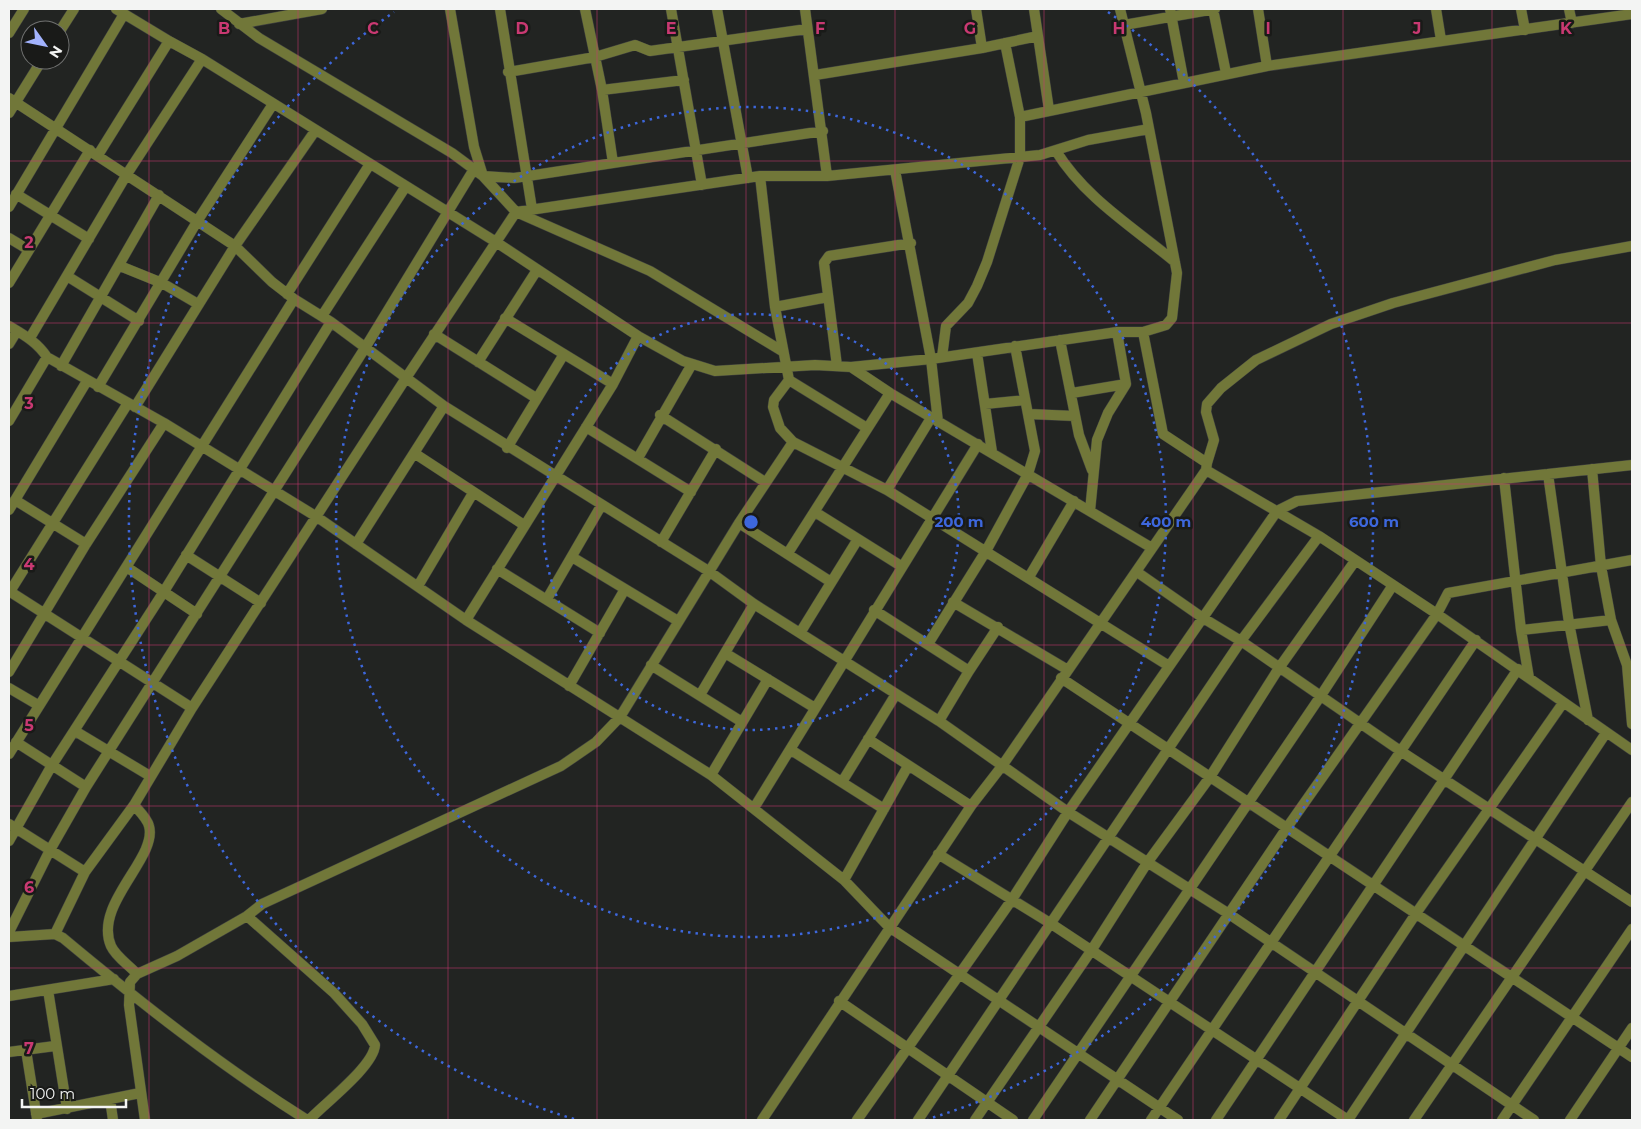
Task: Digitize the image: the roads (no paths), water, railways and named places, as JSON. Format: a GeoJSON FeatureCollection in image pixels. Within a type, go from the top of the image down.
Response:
{"type":"FeatureCollection","features":[{"type":"Feature","properties":{"kind":"street"},"geometry":{"type":"LineString","coordinates":[[9,33],[24,9]]}},
{"type":"Feature","properties":{"kind":"street"},"geometry":{"type":"LineString","coordinates":[[67,20],[74,9]]}},
{"type":"Feature","properties":{"kind":"street"},"geometry":{"type":"LineString","coordinates":[[221,9],[259,38],[452,153],[478,172],[516,212],[650,271],[782,351]]}},
{"type":"Feature","properties":{"kind":"street"},"geometry":{"type":"LineString","coordinates":[[239,24],[316,9]]}},
{"type":"Feature","properties":{"kind":"street"},"geometry":{"type":"LineString","coordinates":[[9,932],[50,850],[86,787],[154,683],[218,577],[365,348],[447,213],[478,172],[450,9]]}},
{"type":"Feature","properties":{"kind":"street"},"geometry":{"type":"LineString","coordinates":[[500,9],[508,72],[528,176],[532,209]]}},
{"type":"Feature","properties":{"kind":"street"},"geometry":{"type":"LineString","coordinates":[[585,9],[602,90],[613,163]]}},
{"type":"Feature","properties":{"kind":"street"},"geometry":{"type":"LineString","coordinates":[[671,9],[702,185]]}},
{"type":"Feature","properties":{"kind":"street"},"geometry":{"type":"LineString","coordinates":[[717,9],[748,178]]}},
{"type":"Feature","properties":{"kind":"street"},"geometry":{"type":"LineString","coordinates":[[805,9],[823,131],[827,176]]}},
{"type":"Feature","properties":{"kind":"street"},"geometry":{"type":"LineString","coordinates":[[976,9],[982,48]]}},
{"type":"Feature","properties":{"kind":"street"},"geometry":{"type":"LineString","coordinates":[[1034,9],[1049,110]]}},
{"type":"Feature","properties":{"kind":"street"},"geometry":{"type":"LineString","coordinates":[[9,207],[56,129],[120,11],[168,41],[202,59],[496,242],[638,336],[692,364],[721,372],[797,366],[852,367],[977,353],[1117,332],[1143,332],[1166,325],[1172,318],[1178,273],[1142,93],[1120,9]]}},
{"type":"Feature","properties":{"kind":"street"},"geometry":{"type":"LineString","coordinates":[[1124,25],[1170,12],[1214,9],[1226,73]]}},
{"type":"Feature","properties":{"kind":"street"},"geometry":{"type":"LineString","coordinates":[[1258,9],[1267,66]]}},
{"type":"Feature","properties":{"kind":"street"},"geometry":{"type":"LineString","coordinates":[[1436,9],[1441,40]]}},
{"type":"Feature","properties":{"kind":"street"},"geometry":{"type":"LineString","coordinates":[[1521,9],[1525,30]]}},
{"type":"Feature","properties":{"kind":"street"},"geometry":{"type":"LineString","coordinates":[[1569,9],[1572,23]]}},
{"type":"Feature","properties":{"kind":"street"},"geometry":{"type":"LineString","coordinates":[[1170,12],[1184,83]]}},
{"type":"Feature","properties":{"kind":"street"},"geometry":{"type":"LineString","coordinates":[[1020,117],[1267,66],[1632,14]]}},
{"type":"Feature","properties":{"kind":"street"},"geometry":{"type":"LineString","coordinates":[[508,72],[595,58],[612,50],[635,45],[650,51],[807,29]]}},
{"type":"Feature","properties":{"kind":"street"},"geometry":{"type":"LineString","coordinates":[[815,75],[982,48],[1038,36]]}},
{"type":"Feature","properties":{"kind":"street"},"geometry":{"type":"LineString","coordinates":[[9,283],[51,214],[168,41]]}},
{"type":"Feature","properties":{"kind":"street"},"geometry":{"type":"LineString","coordinates":[[887,490],[934,420],[937,358],[946,326],[968,303],[977,286],[987,262],[1020,157],[1020,117],[1005,43]]}},
{"type":"Feature","properties":{"kind":"street"},"geometry":{"type":"LineString","coordinates":[[30,338],[127,174],[202,59]]}},
{"type":"Feature","properties":{"kind":"street"},"geometry":{"type":"LineString","coordinates":[[9,113],[12,100],[34,70]]}},
{"type":"Feature","properties":{"kind":"street"},"geometry":{"type":"LineString","coordinates":[[602,90],[684,80]]}},
{"type":"Feature","properties":{"kind":"street"},"geometry":{"type":"LineString","coordinates":[[12,100],[235,246],[291,296],[327,319],[444,406],[507,448],[710,572],[754,604],[940,721],[1068,812],[1229,914],[1315,974],[1534,1120]]}},
{"type":"Feature","properties":{"kind":"street"},"geometry":{"type":"LineString","coordinates":[[98,387],[198,220],[273,104]]}},
{"type":"Feature","properties":{"kind":"street"},"geometry":{"type":"LineString","coordinates":[[55,934],[85,872],[134,805],[192,708],[434,334],[516,212],[760,176],[827,176],[1020,157],[1056,151],[1088,140],[1149,129]]}},
{"type":"Feature","properties":{"kind":"street"},"geometry":{"type":"LineString","coordinates":[[192,708],[45,613],[9,592],[52,522],[132,405],[235,246],[315,131]]}},
{"type":"Feature","properties":{"kind":"street"},"geometry":{"type":"LineString","coordinates":[[478,172],[514,178],[823,131]]}},
{"type":"Feature","properties":{"kind":"street"},"geometry":{"type":"LineString","coordinates":[[1056,151],[1066,167],[1104,207],[1176,262]]}},
{"type":"Feature","properties":{"kind":"street"},"geometry":{"type":"LineString","coordinates":[[9,754],[82,637],[128,568],[370,164]]}},
{"type":"Feature","properties":{"kind":"street"},"geometry":{"type":"LineString","coordinates":[[895,170],[937,358]]}},
{"type":"Feature","properties":{"kind":"street"},"geometry":{"type":"LineString","coordinates":[[760,176],[775,306],[785,368],[789,380],[867,428]]}},
{"type":"Feature","properties":{"kind":"street"},"geometry":{"type":"LineString","coordinates":[[9,841],[12,827],[75,731],[239,470],[406,186]]}},
{"type":"Feature","properties":{"kind":"street"},"geometry":{"type":"LineString","coordinates":[[16,194],[89,239]]}},
{"type":"Feature","properties":{"kind":"street"},"geometry":{"type":"LineString","coordinates":[[61,366],[159,195]]}},
{"type":"Feature","properties":{"kind":"street"},"geometry":{"type":"LineString","coordinates":[[9,238],[29,250]]}},
{"type":"Feature","properties":{"kind":"street"},"geometry":{"type":"LineString","coordinates":[[837,366],[824,263],[829,256],[911,243]]}},
{"type":"Feature","properties":{"kind":"street"},"geometry":{"type":"LineString","coordinates":[[762,1120],[938,854],[971,806],[1002,766],[1136,572],[1206,466],[1214,440],[1206,412],[1208,404],[1221,388],[1256,360],[1306,335],[1393,303],[1546,262],[1632,246]]}},
{"type":"Feature","properties":{"kind":"street"},"geometry":{"type":"LineString","coordinates":[[120,266],[162,283],[198,304]]}},
{"type":"Feature","properties":{"kind":"street"},"geometry":{"type":"LineString","coordinates":[[478,362],[537,270]]}},
{"type":"Feature","properties":{"kind":"street"},"geometry":{"type":"LineString","coordinates":[[67,276],[139,321]]}},
{"type":"Feature","properties":{"kind":"street"},"geometry":{"type":"LineString","coordinates":[[775,306],[828,297]]}},
{"type":"Feature","properties":{"kind":"street"},"geometry":{"type":"LineString","coordinates":[[506,318],[613,384]]}},
{"type":"Feature","properties":{"kind":"street"},"geometry":{"type":"LineString","coordinates":[[9,344],[13,329],[30,338],[47,357],[132,405],[274,491],[356,544],[466,620],[711,776],[844,880],[889,927],[1178,1120]]}},
{"type":"Feature","properties":{"kind":"street"},"geometry":{"type":"LineString","coordinates":[[1090,511],[1097,440],[1108,413],[1126,384],[1117,332]]}},
{"type":"Feature","properties":{"kind":"street"},"geometry":{"type":"LineString","coordinates":[[1143,332],[1163,434],[1206,466],[1319,536],[1476,640],[1632,750]]}},
{"type":"Feature","properties":{"kind":"street"},"geometry":{"type":"LineString","coordinates":[[434,334],[536,398]]}},
{"type":"Feature","properties":{"kind":"street"},"geometry":{"type":"LineString","coordinates":[[466,620],[524,524],[613,384],[638,336]]}},
{"type":"Feature","properties":{"kind":"street"},"geometry":{"type":"LineString","coordinates":[[1060,340],[1079,435],[1093,471]]}},
{"type":"Feature","properties":{"kind":"street"},"geometry":{"type":"LineString","coordinates":[[928,644],[986,550],[1028,474],[1035,451],[1015,346]]}},
{"type":"Feature","properties":{"kind":"street"},"geometry":{"type":"LineString","coordinates":[[977,353],[992,452]]}},
{"type":"Feature","properties":{"kind":"street"},"geometry":{"type":"LineString","coordinates":[[507,448],[564,354]]}},
{"type":"Feature","properties":{"kind":"street"},"geometry":{"type":"LineString","coordinates":[[9,421],[47,357]]}},
{"type":"Feature","properties":{"kind":"street"},"geometry":{"type":"LineString","coordinates":[[638,458],[660,415],[692,364]]}},
{"type":"Feature","properties":{"kind":"street"},"geometry":{"type":"LineString","coordinates":[[852,367],[934,420],[992,452],[1152,548]]}},
{"type":"Feature","properties":{"kind":"street"},"geometry":{"type":"LineString","coordinates":[[789,380],[774,400],[773,407],[780,428],[793,442],[887,490],[986,550],[1169,666]]}},
{"type":"Feature","properties":{"kind":"street"},"geometry":{"type":"LineString","coordinates":[[9,510],[88,381]]}},
{"type":"Feature","properties":{"kind":"street"},"geometry":{"type":"LineString","coordinates":[[1072,393],[1126,384]]}},
{"type":"Feature","properties":{"kind":"street"},"geometry":{"type":"LineString","coordinates":[[788,553],[890,393]]}},
{"type":"Feature","properties":{"kind":"street"},"geometry":{"type":"LineString","coordinates":[[985,404],[1025,400]]}},
{"type":"Feature","properties":{"kind":"street"},"geometry":{"type":"LineString","coordinates":[[356,544],[444,406]]}},
{"type":"Feature","properties":{"kind":"street"},"geometry":{"type":"LineString","coordinates":[[1028,414],[1075,416]]}},
{"type":"Feature","properties":{"kind":"street"},"geometry":{"type":"LineString","coordinates":[[660,415],[765,482]]}},
{"type":"Feature","properties":{"kind":"street"},"geometry":{"type":"LineString","coordinates":[[9,672],[86,544],[164,424]]}},
{"type":"Feature","properties":{"kind":"street"},"geometry":{"type":"LineString","coordinates":[[586,427],[691,492]]}},
{"type":"Feature","properties":{"kind":"street"},"geometry":{"type":"LineString","coordinates":[[145,1120],[140,1093],[129,991],[130,982],[137,974],[176,956],[247,916],[262,904],[561,766],[596,742],[620,717],[739,523],[793,442]]}},
{"type":"Feature","properties":{"kind":"street"},"geometry":{"type":"LineString","coordinates":[[754,808],[791,750],[843,660],[901,566],[934,518],[978,444]]}},
{"type":"Feature","properties":{"kind":"street"},"geometry":{"type":"LineString","coordinates":[[661,542],[716,449]]}},
{"type":"Feature","properties":{"kind":"street"},"geometry":{"type":"LineString","coordinates":[[414,453],[524,524]]}},
{"type":"Feature","properties":{"kind":"street"},"geometry":{"type":"LineString","coordinates":[[857,1120],[960,974],[1068,812],[1277,511],[1297,501],[1632,465]]}},
{"type":"Feature","properties":{"kind":"street"},"geometry":{"type":"LineString","coordinates":[[1592,469],[1601,566],[1611,620],[1627,665],[1632,724]]}},
{"type":"Feature","properties":{"kind":"street"},"geometry":{"type":"LineString","coordinates":[[1548,474],[1569,623],[1588,720]]}},
{"type":"Feature","properties":{"kind":"street"},"geometry":{"type":"LineString","coordinates":[[1504,478],[1521,630],[1529,678]]}},
{"type":"Feature","properties":{"kind":"street"},"geometry":{"type":"LineString","coordinates":[[418,586],[474,493]]}},
{"type":"Feature","properties":{"kind":"street"},"geometry":{"type":"LineString","coordinates":[[15,500],[86,544]]}},
{"type":"Feature","properties":{"kind":"street"},"geometry":{"type":"LineString","coordinates":[[1029,577],[1074,501]]}},
{"type":"Feature","properties":{"kind":"street"},"geometry":{"type":"LineString","coordinates":[[547,599],[601,506]]}},
{"type":"Feature","properties":{"kind":"street"},"geometry":{"type":"LineString","coordinates":[[815,512],[901,566]]}},
{"type":"Feature","properties":{"kind":"street"},"geometry":{"type":"LineString","coordinates":[[739,523],[831,582]]}},
{"type":"Feature","properties":{"kind":"street"},"geometry":{"type":"LineString","coordinates":[[918,1120],[1108,836],[1170,749],[1241,641],[1319,536]]}},
{"type":"Feature","properties":{"kind":"street"},"geometry":{"type":"LineString","coordinates":[[800,633],[858,539]]}},
{"type":"Feature","properties":{"kind":"street"},"geometry":{"type":"LineString","coordinates":[[186,555],[261,603]]}},
{"type":"Feature","properties":{"kind":"street"},"geometry":{"type":"LineString","coordinates":[[572,557],[678,622]]}},
{"type":"Feature","properties":{"kind":"street"},"geometry":{"type":"LineString","coordinates":[[1090,1120],[1168,1001],[1437,614],[1448,593],[1632,560]]}},
{"type":"Feature","properties":{"kind":"street"},"geometry":{"type":"LineString","coordinates":[[975,1120],[1091,950],[1147,863],[1210,776],[1279,668],[1356,561]]}},
{"type":"Feature","properties":{"kind":"street"},"geometry":{"type":"LineString","coordinates":[[128,568],[197,614]]}},
{"type":"Feature","properties":{"kind":"street"},"geometry":{"type":"LineString","coordinates":[[497,569],[600,633]]}},
{"type":"Feature","properties":{"kind":"street"},"geometry":{"type":"LineString","coordinates":[[1136,572],[1203,618],[1241,641],[1359,724],[1632,902]]}},
{"type":"Feature","properties":{"kind":"street"},"geometry":{"type":"LineString","coordinates":[[1033,1120],[1320,697],[1393,585]]}},
{"type":"Feature","properties":{"kind":"street"},"geometry":{"type":"LineString","coordinates":[[570,686],[625,589]]}},
{"type":"Feature","properties":{"kind":"street"},"geometry":{"type":"LineString","coordinates":[[953,602],[998,627],[1130,723],[1286,829],[1417,912],[1464,946],[1632,1057]]}},
{"type":"Feature","properties":{"kind":"street"},"geometry":{"type":"LineString","coordinates":[[700,695],[754,604]]}},
{"type":"Feature","properties":{"kind":"street"},"geometry":{"type":"LineString","coordinates":[[874,610],[968,671]]}},
{"type":"Feature","properties":{"kind":"street"},"geometry":{"type":"LineString","coordinates":[[1521,630],[1569,623],[1611,620]]}},
{"type":"Feature","properties":{"kind":"street"},"geometry":{"type":"LineString","coordinates":[[940,721],[968,671],[998,627]]}},
{"type":"Feature","properties":{"kind":"street"},"geometry":{"type":"LineString","coordinates":[[1151,1120],[1402,752],[1476,640]]}},
{"type":"Feature","properties":{"kind":"street"},"geometry":{"type":"LineString","coordinates":[[725,653],[815,708]]}},
{"type":"Feature","properties":{"kind":"street"},"geometry":{"type":"LineString","coordinates":[[651,665],[742,722]]}},
{"type":"Feature","properties":{"kind":"street"},"geometry":{"type":"LineString","coordinates":[[1216,1120],[1518,669]]}},
{"type":"Feature","properties":{"kind":"street"},"geometry":{"type":"LineString","coordinates":[[711,776],[768,679]]}},
{"type":"Feature","properties":{"kind":"street"},"geometry":{"type":"LineString","coordinates":[[9,688],[38,706]]}},
{"type":"Feature","properties":{"kind":"street"},"geometry":{"type":"LineString","coordinates":[[842,782],[896,694]]}},
{"type":"Feature","properties":{"kind":"street"},"geometry":{"type":"LineString","coordinates":[[1279,1120],[1417,912],[1563,703]]}},
{"type":"Feature","properties":{"kind":"street"},"geometry":{"type":"LineString","coordinates":[[75,731],[150,776]]}},
{"type":"Feature","properties":{"kind":"street"},"geometry":{"type":"LineString","coordinates":[[938,854],[1050,923],[1348,1120],[1536,841],[1606,733]]}},
{"type":"Feature","properties":{"kind":"street"},"geometry":{"type":"LineString","coordinates":[[868,739],[971,806]]}},
{"type":"Feature","properties":{"kind":"street"},"geometry":{"type":"LineString","coordinates":[[16,742],[86,787]]}},
{"type":"Feature","properties":{"kind":"street"},"geometry":{"type":"LineString","coordinates":[[791,750],[884,809]]}},
{"type":"Feature","properties":{"kind":"street"},"geometry":{"type":"LineString","coordinates":[[844,880],[908,766]]}},
{"type":"Feature","properties":{"kind":"street"},"geometry":{"type":"LineString","coordinates":[[1414,1120],[1632,802]]}},
{"type":"Feature","properties":{"kind":"street"},"geometry":{"type":"LineString","coordinates":[[134,805],[146,819],[150,833],[143,853],[115,903],[107,930],[116,954],[137,974]]}},
{"type":"Feature","properties":{"kind":"street"},"geometry":{"type":"LineString","coordinates":[[12,827],[85,872]]}},
{"type":"Feature","properties":{"kind":"street"},"geometry":{"type":"LineString","coordinates":[[9,937],[55,934],[232,1071],[308,1120],[345,1086],[371,1057],[375,1045],[362,1024],[334,994],[247,916]]}},
{"type":"Feature","properties":{"kind":"street"},"geometry":{"type":"LineString","coordinates":[[1502,1120],[1632,929]]}},
{"type":"Feature","properties":{"kind":"street"},"geometry":{"type":"LineString","coordinates":[[9,996],[114,979]]}},
{"type":"Feature","properties":{"kind":"street"},"geometry":{"type":"LineString","coordinates":[[48,990],[68,1108]]}},
{"type":"Feature","properties":{"kind":"street"},"geometry":{"type":"LineString","coordinates":[[839,1001],[1013,1120]]}},
{"type":"Feature","properties":{"kind":"street"},"geometry":{"type":"LineString","coordinates":[[1570,1120],[1632,1028]]}},
{"type":"Feature","properties":{"kind":"street"},"geometry":{"type":"LineString","coordinates":[[9,1052],[56,1046]]}},
{"type":"Feature","properties":{"kind":"street"},"geometry":{"type":"LineString","coordinates":[[26,1050],[37,1117],[68,1108],[140,1093]]}},
{"type":"Feature","properties":{"kind":"street"},"geometry":{"type":"LineString","coordinates":[[110,1099],[113,1120]]}}]}
